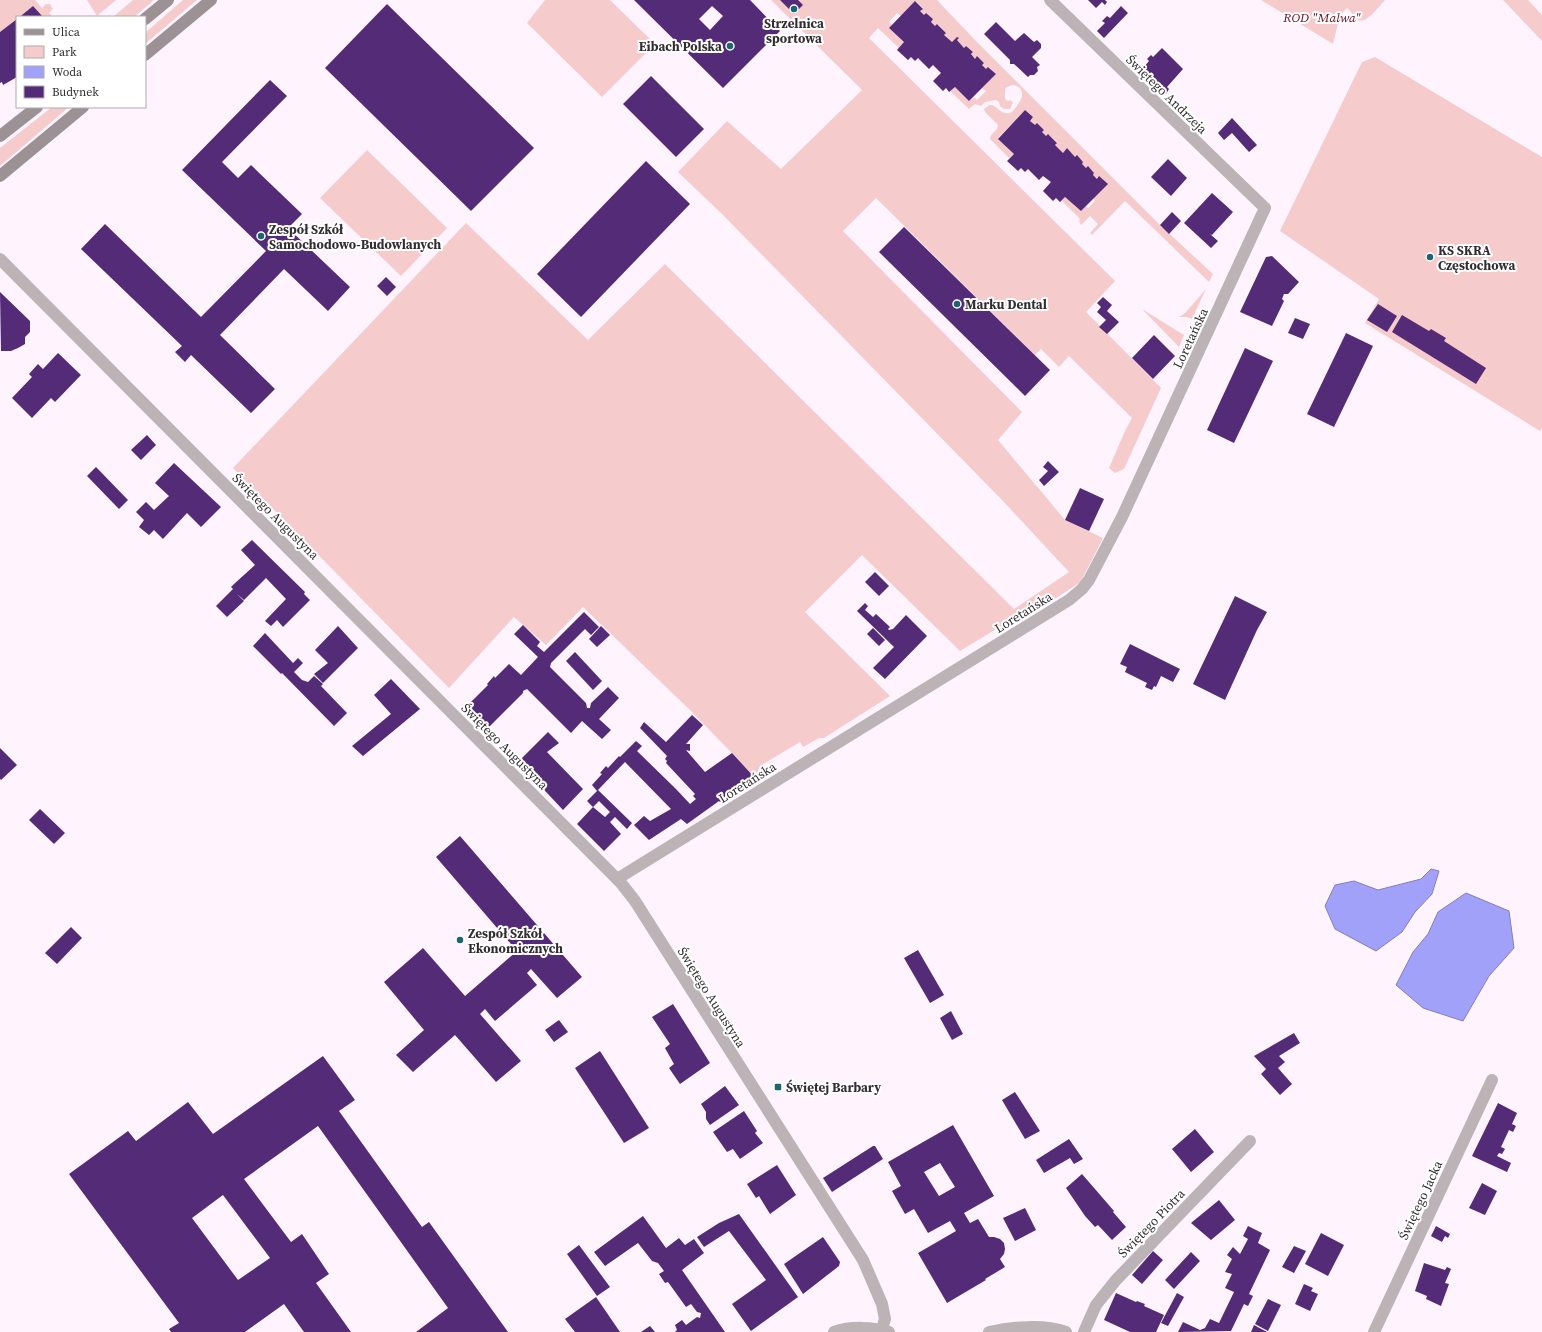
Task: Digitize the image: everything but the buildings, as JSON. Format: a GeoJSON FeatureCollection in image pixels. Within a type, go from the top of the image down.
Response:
{"type":"FeatureCollection","features":[{"type":"Feature","properties":{"kind":"main road"},"geometry":{"type":"LineString","coordinates":[[146,19],[168,0]]}},
{"type":"Feature","properties":{"kind":"main road"},"geometry":{"type":"LineString","coordinates":[[146,54],[211,0]]}},
{"type":"Feature","properties":{"kind":"main road"},"geometry":{"type":"LineString","coordinates":[[0,136],[36,108]]}},
{"type":"Feature","properties":{"kind":"main road"},"geometry":{"type":"LineString","coordinates":[[0,176],[82,108]]}},
{"type":"Feature","properties":{"kind":"street","name":"Świętego Andrzeja"},"geometry":{"type":"LineString","coordinates":[[1050,0],[1265,208]]}},
{"type":"Feature","properties":{"kind":"street","name":"Loretańska"},"geometry":{"type":"LineString","coordinates":[[617,879],[1069,600],[1082,589],[1089,580],[1122,517],[1265,208]]}},
{"type":"Feature","properties":{"kind":"street","name":"Świętego Augustyna"},"geometry":{"type":"LineString","coordinates":[[0,259],[617,879],[635,901],[862,1260],[882,1304],[885,1319],[885,1331]]}},
{"type":"Feature","properties":{"kind":"street","name":"Świętego Jacka"},"geometry":{"type":"LineString","coordinates":[[1374,1332],[1492,1080]]}},
{"type":"Feature","properties":{"kind":"street","name":"Świętego Piotra"},"geometry":{"type":"LineString","coordinates":[[1084,1332],[1096,1305],[1116,1280],[1250,1141]]}},
{"type":"Feature","properties":{"kind":"street"},"geometry":{"type":"LineString","coordinates":[[989,1332],[1005,1329],[1040,1328],[1066,1332]]}},
{"type":"Feature","properties":{"kind":"street"},"geometry":{"type":"LineString","coordinates":[[834,1332],[850,1329],[885,1331]]}},
{"type":"Feature","properties":{"kind":"green space"},"geometry":{"type":"Polygon","coordinates":[[[0,0],[35,0],[42,8],[46,4],[50,4],[53,9],[49,13],[52,16],[42,16],[33,6],[21,16],[16,16],[16,20],[0,32],[0,0]]]}},
{"type":"Feature","properties":{"kind":"green space"},"geometry":{"type":"Polygon","coordinates":[[[87,0],[116,0],[97,16],[87,0]]]}},
{"type":"Feature","properties":{"kind":"green space"},"geometry":{"type":"Polygon","coordinates":[[[133,0],[154,0],[135,16],[114,16],[133,0]]]}},
{"type":"Feature","properties":{"kind":"green space"},"geometry":{"type":"Polygon","coordinates":[[[183,0],[197,0],[146,43],[146,32],[183,0]]]}},
{"type":"Feature","properties":{"kind":"green space"},"geometry":{"type":"Polygon","coordinates":[[[545,0],[610,0],[655,44],[602,97],[527,23],[545,0]]]}},
{"type":"Feature","properties":{"kind":"green space"},"geometry":{"type":"Polygon","coordinates":[[[771,0],[937,0],[1160,225],[1213,274],[1209,282],[1125,201],[1092,235],[1090,233],[1098,224],[1090,216],[1081,225],[1079,221],[1080,219],[1062,201],[1065,197],[1081,211],[1086,206],[1088,208],[1095,201],[1093,198],[1097,179],[1093,175],[1094,173],[1088,167],[1086,168],[1082,164],[1083,162],[1077,156],[1075,157],[1067,148],[1063,153],[1055,145],[1057,142],[1048,134],[1046,136],[1030,121],[1033,117],[1025,110],[998,138],[1014,154],[1009,158],[990,139],[998,125],[985,112],[984,109],[993,105],[1004,113],[1012,112],[1020,102],[1022,96],[1020,88],[1013,85],[1005,89],[1005,99],[1013,102],[1010,109],[1004,109],[996,100],[985,102],[981,106],[975,104],[969,109],[950,91],[955,87],[969,101],[974,97],[977,100],[986,91],[982,88],[996,74],[989,67],[986,69],[982,65],[984,63],[977,57],[975,59],[971,54],[973,52],[966,46],[964,48],[957,40],[959,38],[952,42],[944,35],[946,33],[938,24],[935,26],[931,22],[933,19],[926,13],[924,15],[920,11],[923,8],[916,1],[901,16],[897,13],[889,22],[892,25],[889,28],[904,42],[899,48],[878,28],[869,38],[1115,281],[1086,312],[1161,388],[1124,469],[1115,473],[1109,468],[1132,418],[1069,356],[1059,367],[1041,349],[1035,355],[876,198],[843,231],[1022,412],[998,440],[1065,520],[1103,538],[1081,581],[1076,585],[1050,602],[1042,601],[960,651],[862,555],[805,612],[890,696],[824,738],[819,738],[803,747],[800,742],[760,766],[758,771],[761,776],[757,779],[692,712],[583,607],[546,645],[514,617],[449,688],[233,468],[466,223],[588,340],[665,264],[1014,609],[1069,572],[1001,499],[722,214],[678,172],[727,121],[781,169],[862,90],[771,0]]]}},
{"type":"Feature","properties":{"kind":"green space","name":"ROD \"Malwa\""},"geometry":{"type":"Polygon","coordinates":[[[1261,0],[1385,0],[1369,17],[1361,21],[1358,20],[1347,8],[1340,15],[1333,44],[1261,0]]]}},
{"type":"Feature","properties":{"kind":"green space"},"geometry":{"type":"Polygon","coordinates":[[[1503,0],[1528,0],[1542,15],[1542,41],[1503,0]]]}},
{"type":"Feature","properties":{"kind":"green space","name":"KS SKRA Częstochowa"},"geometry":{"type":"Polygon","coordinates":[[[1375,57],[1542,157],[1542,428],[1540,431],[1365,323],[1379,299],[1280,231],[1362,62],[1375,57]]]}},
{"type":"Feature","properties":{"kind":"green space"},"geometry":{"type":"Polygon","coordinates":[[[51,108],[68,108],[0,166],[0,148],[51,108]]]}},
{"type":"Feature","properties":{"kind":"green space"},"geometry":{"type":"Polygon","coordinates":[[[367,150],[447,228],[401,276],[320,198],[367,150]]]}},
{"type":"Feature","properties":{"kind":"green space"},"geometry":{"type":"Polygon","coordinates":[[[1206,289],[1192,319],[1187,317],[1179,317],[1185,313],[1206,289]]]}},
{"type":"Feature","properties":{"kind":"green space"},"geometry":{"type":"Polygon","coordinates":[[[1142,309],[1184,335],[1179,347],[1142,309]]]}},
{"type":"Feature","properties":{"kind":"water"},"geometry":{"type":"Polygon","coordinates":[[[1431,869],[1439,871],[1432,894],[1415,912],[1402,932],[1376,951],[1335,929],[1325,906],[1335,885],[1354,881],[1378,890],[1421,879],[1431,869]]]}},
{"type":"Feature","properties":{"kind":"water"},"geometry":{"type":"Polygon","coordinates":[[[1466,893],[1509,911],[1514,948],[1489,976],[1463,1021],[1423,1008],[1396,985],[1413,952],[1428,934],[1438,912],[1466,893]]]}},
{"type":"Feature","properties":{"kind":"place","name":"Strzelnica sportowa"},"geometry":{"type":"Point","coordinates":[794,9]}},
{"type":"Feature","properties":{"kind":"place","name":"Eibach Polska"},"geometry":{"type":"Point","coordinates":[730,46]}},
{"type":"Feature","properties":{"kind":"place","name":"Zespół Szkół Samochodowo-Budowlanych"},"geometry":{"type":"Point","coordinates":[261,236]}},
{"type":"Feature","properties":{"kind":"place","name":"KS SKRA Częstochowa"},"geometry":{"type":"Point","coordinates":[1430,257]}},
{"type":"Feature","properties":{"kind":"place","name":"Marku Dental"},"geometry":{"type":"Point","coordinates":[957,304]}},
{"type":"Feature","properties":{"kind":"place","name":"Zespół Szkół Ekonomicznych"},"geometry":{"type":"Point","coordinates":[460,940]}},
{"type":"Feature","properties":{"kind":"place","name":"Świętej Barbary"},"geometry":{"type":"Point","coordinates":[778,1087]}}]}
